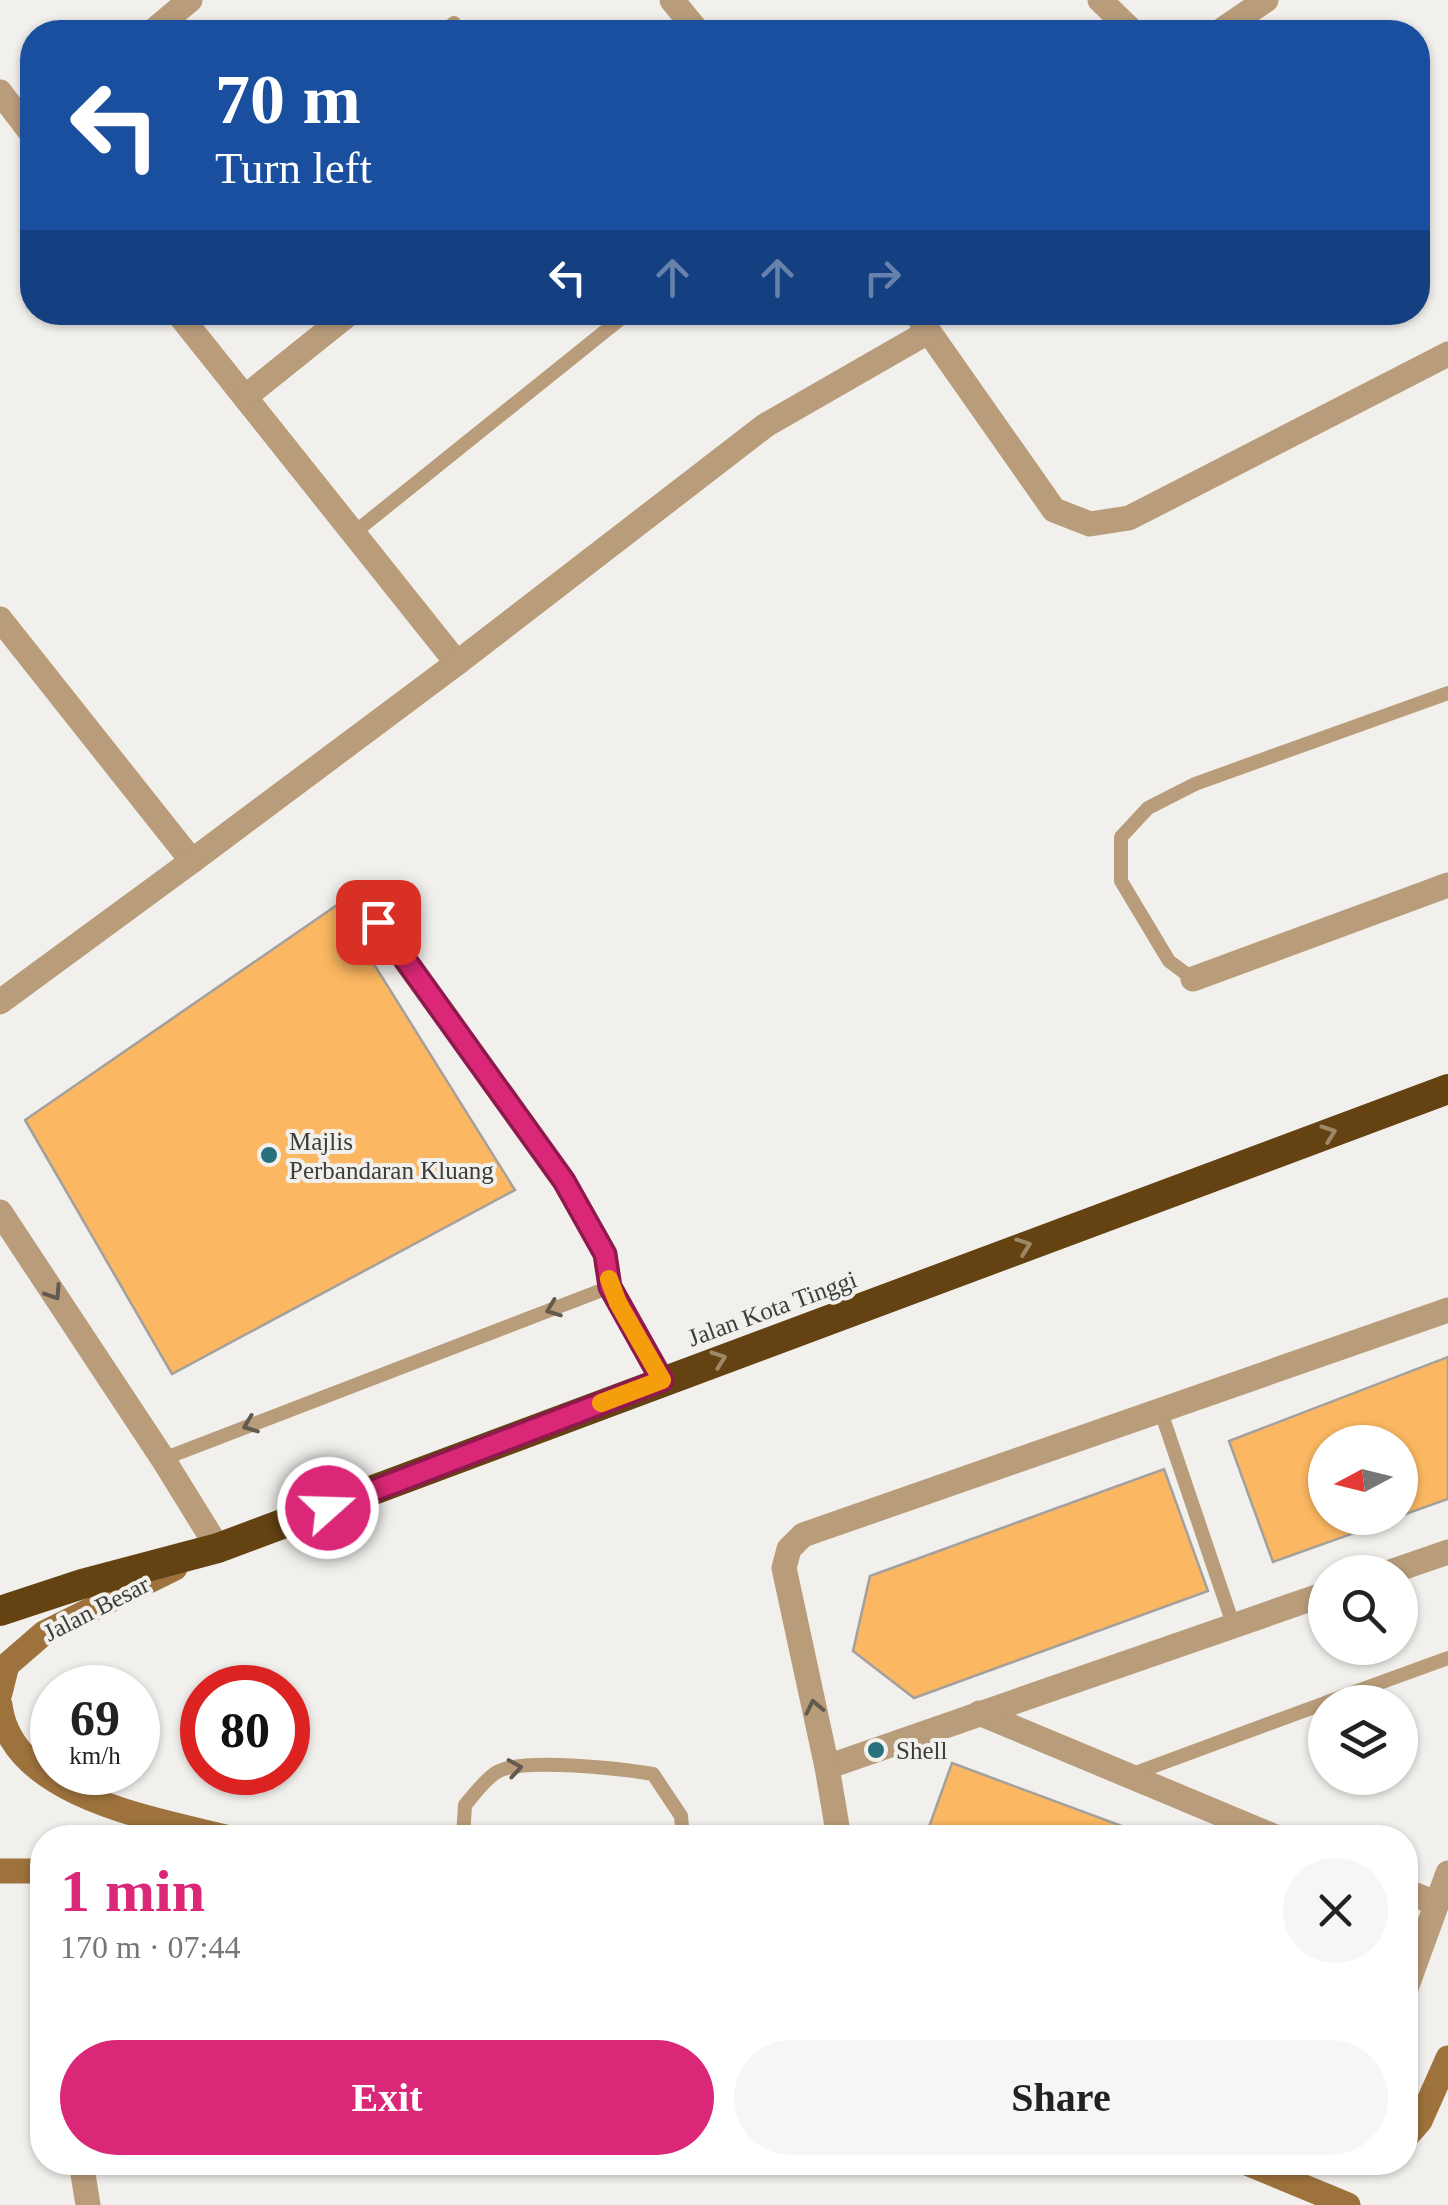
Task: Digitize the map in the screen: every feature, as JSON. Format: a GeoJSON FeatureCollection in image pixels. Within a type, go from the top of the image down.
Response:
{"type":"FeatureCollection","features":[{"type":"Feature","properties":{"kind":"highway","name":"Jalan Kota Tinggi"},"geometry":{"type":"LineString","coordinates":[[0,1610],[218,1548],[1447,1089]]}},
{"type":"Feature","properties":{"kind":"main road","name":"Jalan Besar"},"geometry":{"type":"LineString","coordinates":[[0,1694],[6,1666],[44,1632],[218,1548]]}},
{"type":"Feature","properties":{"kind":"main road"},"geometry":{"type":"LineString","coordinates":[[0,1705],[10,1738],[26,1756],[81,1794],[126,1813],[176,1825]]}},
{"type":"Feature","properties":{"kind":"main road"},"geometry":{"type":"LineString","coordinates":[[0,1870],[30,1871]]}},
{"type":"Feature","properties":{"kind":"main road"},"geometry":{"type":"LineString","coordinates":[[1418,2123],[1448,2058]]}},
{"type":"Feature","properties":{"kind":"main road"},"geometry":{"type":"LineString","coordinates":[[1275,2175],[1348,2205]]}},
{"type":"Feature","properties":{"kind":"street"},"geometry":{"type":"LineString","coordinates":[[166,20],[190,0]]}},
{"type":"Feature","properties":{"kind":"street"},"geometry":{"type":"LineString","coordinates":[[672,0],[688,20]]}},
{"type":"Feature","properties":{"kind":"street"},"geometry":{"type":"LineString","coordinates":[[1100,0],[1121,20]]}},
{"type":"Feature","properties":{"kind":"street"},"geometry":{"type":"LineString","coordinates":[[1237,20],[1266,0]]}},
{"type":"Feature","properties":{"kind":"street"},"geometry":{"type":"LineString","coordinates":[[0,92],[20,118]]}},
{"type":"Feature","properties":{"kind":"street"},"geometry":{"type":"LineString","coordinates":[[188,325],[458,663]]}},
{"type":"Feature","properties":{"kind":"street"},"geometry":{"type":"LineString","coordinates":[[246,397],[334,325]]}},
{"type":"Feature","properties":{"kind":"street"},"geometry":{"type":"LineString","coordinates":[[0,1002],[458,663],[766,424],[917,325]]}},
{"type":"Feature","properties":{"kind":"street"},"geometry":{"type":"LineString","coordinates":[[924,325],[1054,510],[1090,524],[1129,518],[1448,354]]}},
{"type":"Feature","properties":{"kind":"street"},"geometry":{"type":"LineString","coordinates":[[0,619],[192,861]]}},
{"type":"Feature","properties":{"kind":"street"},"geometry":{"type":"LineString","coordinates":[[1192,979],[1448,885]]}},
{"type":"Feature","properties":{"kind":"street"},"geometry":{"type":"LineString","coordinates":[[0,1212],[218,1548]]}},
{"type":"Feature","properties":{"kind":"street"},"geometry":{"type":"LineString","coordinates":[[837,1825],[784,1568],[789,1550],[802,1535],[1448,1310]]}},
{"type":"Feature","properties":{"kind":"street"},"geometry":{"type":"LineString","coordinates":[[1418,1562],[1448,1552]]}},
{"type":"Feature","properties":{"kind":"street"},"geometry":{"type":"LineString","coordinates":[[828,1767],[1308,1600]]}},
{"type":"Feature","properties":{"kind":"street"},"geometry":{"type":"LineString","coordinates":[[979,1713],[1247,1825]]}},
{"type":"Feature","properties":{"kind":"street"},"geometry":{"type":"LineString","coordinates":[[1418,1954],[1448,1873]]}},
{"type":"Feature","properties":{"kind":"street"},"geometry":{"type":"LineString","coordinates":[[1418,1896],[1436,1904]]}},
{"type":"Feature","properties":{"kind":"street"},"geometry":{"type":"LineString","coordinates":[[83,2175],[88,2205]]}},
{"type":"Feature","properties":{"kind":"lane"},"geometry":{"type":"LineString","coordinates":[[355,532],[613,325]]}},
{"type":"Feature","properties":{"kind":"lane"},"geometry":{"type":"LineString","coordinates":[[1192,979],[1169,961],[1120,881],[1121,837],[1148,808],[1195,784],[1448,693]]}},
{"type":"Feature","properties":{"kind":"lane"},"geometry":{"type":"LineString","coordinates":[[355,890],[564,1181],[605,1254],[610,1287],[662,1380]]}},
{"type":"Feature","properties":{"kind":"lane"},"geometry":{"type":"LineString","coordinates":[[163,1459],[610,1287]]}},
{"type":"Feature","properties":{"kind":"lane"},"geometry":{"type":"LineString","coordinates":[[1160,1412],[1233,1624]]}},
{"type":"Feature","properties":{"kind":"lane"},"geometry":{"type":"LineString","coordinates":[[1375,1685],[1448,1658]]}},
{"type":"Feature","properties":{"kind":"lane"},"geometry":{"type":"LineString","coordinates":[[1130,1776],[1308,1710]]}},
{"type":"Feature","properties":{"kind":"lane"},"geometry":{"type":"LineString","coordinates":[[463,1825],[464,1806],[498,1770],[535,1765],[616,1768],[653,1774],[681,1816],[681,1825]]}},
{"type":"Feature","properties":{"kind":"building","name":"Majlis Perbandaran Kluang"},"geometry":{"type":"Polygon","coordinates":[[[337,905],[515,1190],[172,1374],[25,1120],[337,905]]]}},
{"type":"Feature","properties":{"kind":"building"},"geometry":{"type":"Polygon","coordinates":[[[1448,1357],[1448,1499],[1418,1510],[1418,1425],[1308,1425],[1308,1535],[1348,1535],[1273,1562],[1229,1441],[1448,1357]]]}},
{"type":"Feature","properties":{"kind":"building"},"geometry":{"type":"Polygon","coordinates":[[[1164,1469],[1208,1591],[914,1698],[853,1651],[870,1576],[1164,1469]]]}},
{"type":"Feature","properties":{"kind":"building"},"geometry":{"type":"Polygon","coordinates":[[[952,1763],[1119,1825],[930,1825],[952,1763]]]}},
{"type":"Feature","properties":{"kind":"slow traffic"},"geometry":{"type":"LineString","coordinates":[[601,1403],[662,1380],[618,1303],[609,1279]]}},
{"type":"Feature","properties":{"kind":"place","name":"Majlis Perbandaran Kluang"},"geometry":{"type":"Point","coordinates":[269,1155]}},
{"type":"Feature","properties":{"kind":"place","name":"Shell"},"geometry":{"type":"Point","coordinates":[876,1750]}},
{"type":"Feature","properties":{"kind":"route"},"geometry":{"type":"LineString","coordinates":[[328,1508],[662,1380],[610,1287],[605,1254],[564,1181],[378,922]]}}]}
